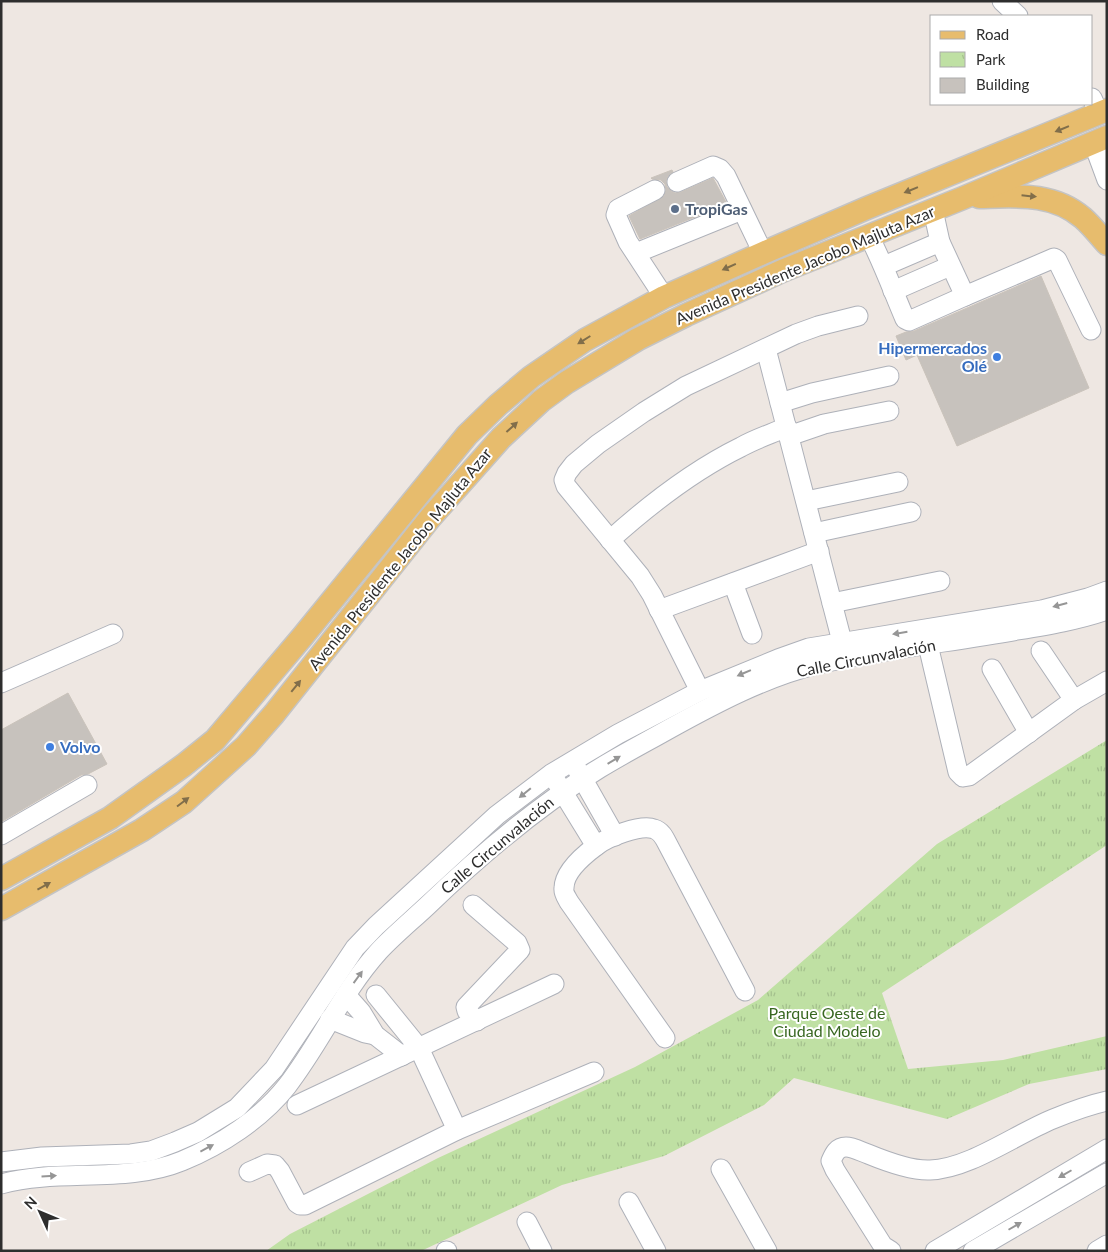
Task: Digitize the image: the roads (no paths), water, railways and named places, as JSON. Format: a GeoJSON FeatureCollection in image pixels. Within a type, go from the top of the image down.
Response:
{"type":"FeatureCollection","features":[{"type":"Feature","properties":{"kind":"main road","name":"Avenida Presidente Jacobo Majluta Azar"},"geometry":{"type":"LineString","coordinates":[[1,879],[110,818],[184,765],[215,740],[303,636],[467,435],[531,377],[585,340],[664,297],[1099,107]]}},
{"type":"Feature","properties":{"kind":"main road","name":"Avenida Presidente Jacobo Majluta Azar"},"geometry":{"type":"LineString","coordinates":[[1,909],[149,826],[184,802],[246,746],[430,518],[501,438],[541,401],[567,382],[680,318],[782,271],[1100,140]]}},
{"type":"Feature","properties":{"kind":"main road"},"geometry":{"type":"LineString","coordinates":[[963,198],[1025,195],[1044,198],[1065,205],[1083,218],[1107,244]]}},
{"type":"Feature","properties":{"kind":"street"},"geometry":{"type":"LineString","coordinates":[[1002,1],[1017,15]]}},
{"type":"Feature","properties":{"kind":"street"},"geometry":{"type":"LineString","coordinates":[[1100,140],[1107,180]]}},
{"type":"Feature","properties":{"kind":"street"},"geometry":{"type":"LineString","coordinates":[[677,182],[713,166],[720,169],[726,176],[763,253]]}},
{"type":"Feature","properties":{"kind":"street"},"geometry":{"type":"LineString","coordinates":[[656,190],[618,209],[616,215],[628,242],[664,297]]}},
{"type":"Feature","properties":{"kind":"street"},"geometry":{"type":"LineString","coordinates":[[636,253],[742,210]]}},
{"type":"Feature","properties":{"kind":"street"},"geometry":{"type":"LineString","coordinates":[[933,210],[940,242],[965,296]]}},
{"type":"Feature","properties":{"kind":"street"},"geometry":{"type":"LineString","coordinates":[[869,236],[884,266],[905,319],[909,321],[1054,258],[1057,260],[1091,330]]}},
{"type":"Feature","properties":{"kind":"street"},"geometry":{"type":"LineString","coordinates":[[884,266],[940,242]]}},
{"type":"Feature","properties":{"kind":"street"},"geometry":{"type":"LineString","coordinates":[[893,291],[950,266]]}},
{"type":"Feature","properties":{"kind":"street"},"geometry":{"type":"LineString","coordinates":[[700,692],[640,576],[566,486],[564,480],[574,464],[598,444],[686,386],[796,334],[818,326],[858,316]]}},
{"type":"Feature","properties":{"kind":"street"},"geometry":{"type":"LineString","coordinates":[[766,349],[844,650]]}},
{"type":"Feature","properties":{"kind":"street"},"geometry":{"type":"LineString","coordinates":[[780,403],[812,392],[889,376]]}},
{"type":"Feature","properties":{"kind":"street"},"geometry":{"type":"LineString","coordinates":[[610,540],[649,505],[741,446],[788,432],[889,411]]}},
{"type":"Feature","properties":{"kind":"street"},"geometry":{"type":"LineString","coordinates":[[806,501],[898,482]]}},
{"type":"Feature","properties":{"kind":"street"},"geometry":{"type":"LineString","coordinates":[[659,610],[733,583],[816,542],[911,512]]}},
{"type":"Feature","properties":{"kind":"street"},"geometry":{"type":"LineString","coordinates":[[832,604],[940,581]]}},
{"type":"Feature","properties":{"kind":"street"},"geometry":{"type":"LineString","coordinates":[[733,583],[752,634]]}},
{"type":"Feature","properties":{"kind":"street","name":"Calle Circunvalación"},"geometry":{"type":"LineString","coordinates":[[1,1184],[14,1180],[45,1176],[149,1170],[180,1162],[210,1148],[250,1122],[267,1108],[287,1086],[370,961],[468,866],[562,792],[629,751],[725,699],[784,675],[815,665],[844,650],[1042,610],[1107,591]]}},
{"type":"Feature","properties":{"kind":"street","name":"Calle Circunvalación"},"geometry":{"type":"LineString","coordinates":[[1,1162],[42,1157],[131,1154],[151,1151],[198,1132],[237,1108],[274,1069],[355,948],[376,926],[497,815],[572,761],[618,734],[700,692],[809,648],[844,650],[896,649],[928,645],[1046,625],[1107,610]]}},
{"type":"Feature","properties":{"kind":"street"},"geometry":{"type":"LineString","coordinates":[[1,683],[112,634]]}},
{"type":"Feature","properties":{"kind":"street"},"geometry":{"type":"LineString","coordinates":[[928,645],[958,772],[963,777],[969,776],[1074,700],[1107,681]]}},
{"type":"Feature","properties":{"kind":"street"},"geometry":{"type":"LineString","coordinates":[[1041,651],[1074,700]]}},
{"type":"Feature","properties":{"kind":"street"},"geometry":{"type":"LineString","coordinates":[[992,669],[1029,733]]}},
{"type":"Feature","properties":{"kind":"street"},"geometry":{"type":"LineString","coordinates":[[572,761],[615,836]]}},
{"type":"Feature","properties":{"kind":"street"},"geometry":{"type":"LineString","coordinates":[[552,774],[596,846]]}},
{"type":"Feature","properties":{"kind":"street"},"geometry":{"type":"LineString","coordinates":[[1,835],[87,784]]}},
{"type":"Feature","properties":{"kind":"street"},"geometry":{"type":"LineString","coordinates":[[665,1038],[569,902],[564,891],[564,886],[573,868],[596,846],[615,836],[644,827],[653,828],[660,832],[745,991]]}},
{"type":"Feature","properties":{"kind":"street"},"geometry":{"type":"LineString","coordinates":[[473,905],[518,943],[520,950],[466,1007],[467,1011],[477,1021]]}},
{"type":"Feature","properties":{"kind":"street"},"geometry":{"type":"LineString","coordinates":[[297,1105],[554,984]]}},
{"type":"Feature","properties":{"kind":"street"},"geometry":{"type":"LineString","coordinates":[[346,995],[361,1012],[376,1036]]}},
{"type":"Feature","properties":{"kind":"street"},"geometry":{"type":"LineString","coordinates":[[376,995],[457,1130]]}},
{"type":"Feature","properties":{"kind":"street"},"geometry":{"type":"LineString","coordinates":[[330,1019],[376,1036],[410,1052]]}},
{"type":"Feature","properties":{"kind":"street"},"geometry":{"type":"LineString","coordinates":[[249,1172],[267,1164],[275,1165],[297,1203],[300,1205],[305,1204],[457,1130],[594,1072]]}},
{"type":"Feature","properties":{"kind":"street"},"geometry":{"type":"LineString","coordinates":[[886,1249],[835,1170],[831,1161],[838,1149],[847,1147],[885,1161],[917,1169],[945,1168],[996,1148],[1052,1119],[1107,1101]]}},
{"type":"Feature","properties":{"kind":"street"},"geometry":{"type":"LineString","coordinates":[[935,1251],[1107,1149]]}},
{"type":"Feature","properties":{"kind":"street"},"geometry":{"type":"LineString","coordinates":[[721,1169],[767,1251]]}},
{"type":"Feature","properties":{"kind":"street"},"geometry":{"type":"LineString","coordinates":[[973,1251],[1107,1173]]}},
{"type":"Feature","properties":{"kind":"street"},"geometry":{"type":"LineString","coordinates":[[629,1202],[656,1251]]}},
{"type":"Feature","properties":{"kind":"street"},"geometry":{"type":"LineString","coordinates":[[527,1222],[542,1251]]}},
{"type":"Feature","properties":{"kind":"street"},"geometry":{"type":"LineString","coordinates":[[1097,1251],[1107,1245]]}},
{"type":"Feature","properties":{"kind":"place","name":"TropiGas"},"geometry":{"type":"Point","coordinates":[675,209]}},
{"type":"Feature","properties":{"kind":"place","name":"Hipermercados Olé"},"geometry":{"type":"Point","coordinates":[997,357]}},
{"type":"Feature","properties":{"kind":"place","name":"Volvo"},"geometry":{"type":"Point","coordinates":[50,747]}},
{"type":"Feature","properties":{"kind":"park label","name":"Parque Oeste de Ciudad Modelo"},"geometry":{"type":"Point","coordinates":[827,1022]}}]}
